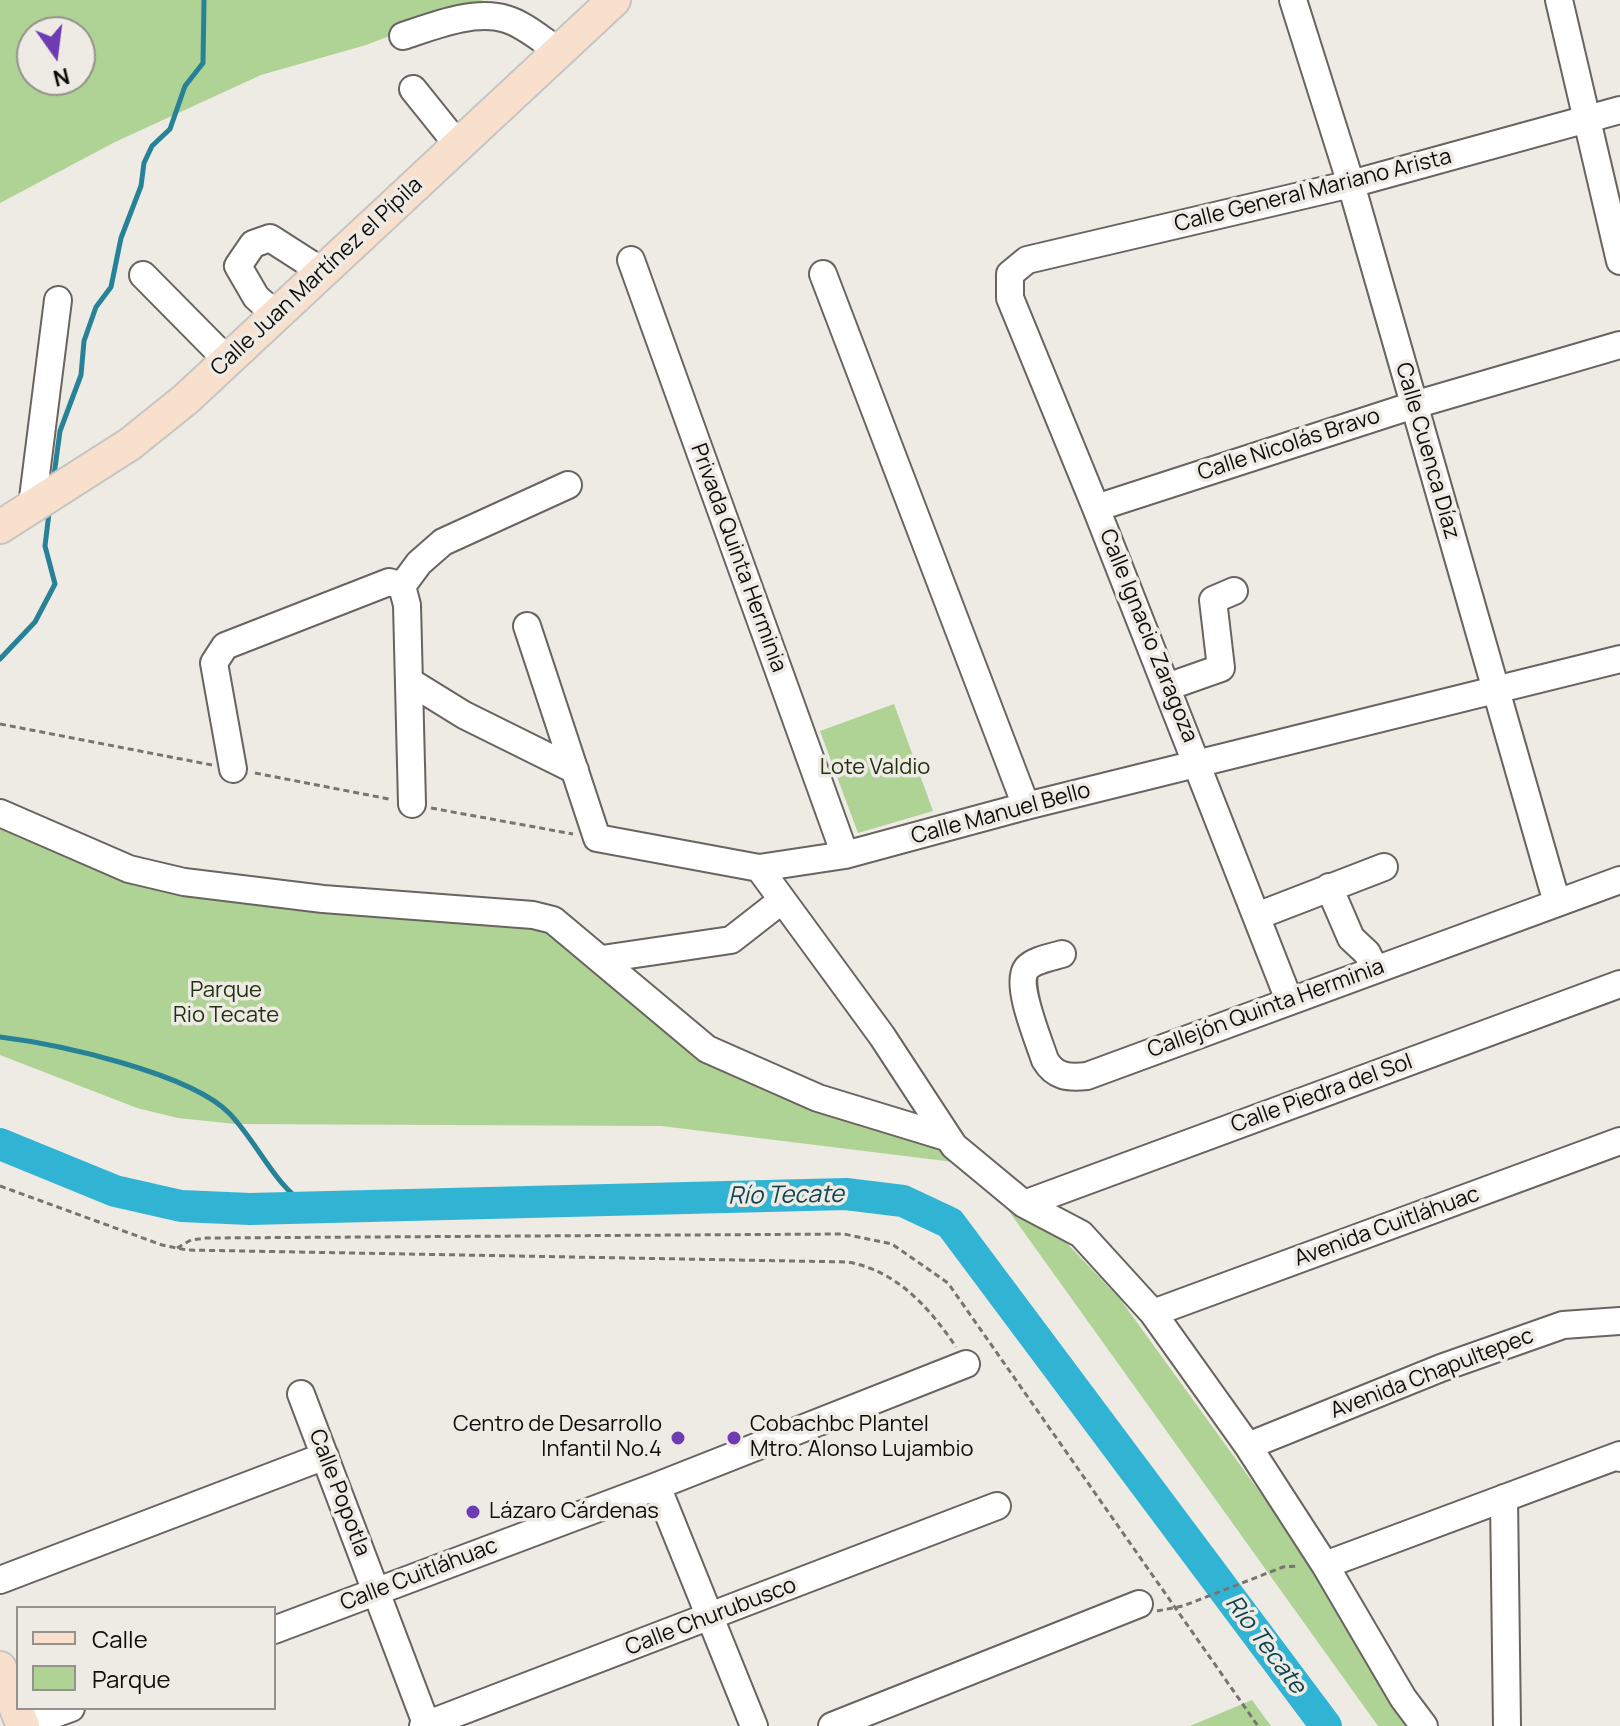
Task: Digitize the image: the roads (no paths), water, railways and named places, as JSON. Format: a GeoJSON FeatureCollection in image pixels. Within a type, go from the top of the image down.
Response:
{"type":"FeatureCollection","features":[{"type":"Feature","properties":{"kind":"main road","name":"Calle Juan Martínez el Pípila"},"geometry":{"type":"LineString","coordinates":[[0,527],[130,444],[228,361],[614,0]]}},
{"type":"Feature","properties":{"kind":"main road"},"geometry":{"type":"LineString","coordinates":[[0,1668],[16,1708]]}},
{"type":"Feature","properties":{"kind":"street"},"geometry":{"type":"LineString","coordinates":[[1559,0],[1620,261]]}},
{"type":"Feature","properties":{"kind":"street","name":"Calle Cuenca Díaz"},"geometry":{"type":"LineString","coordinates":[[1298,1],[1557,903]]}},
{"type":"Feature","properties":{"kind":"street"},"geometry":{"type":"LineString","coordinates":[[403,36],[459,20],[494,16],[510,19],[559,51]]}},
{"type":"Feature","properties":{"kind":"street"},"geometry":{"type":"LineString","coordinates":[[413,89],[458,145]]}},
{"type":"Feature","properties":{"kind":"street","name":"Calle General Mariano Arista"},"geometry":{"type":"LineString","coordinates":[[1010,274],[1027,260],[1351,184],[1620,110]]}},
{"type":"Feature","properties":{"kind":"street"},"geometry":{"type":"LineString","coordinates":[[277,316],[256,297],[238,266],[253,244],[270,238],[323,272]]}},
{"type":"Feature","properties":{"kind":"street","name":"Privada Quinta Herminia"},"geometry":{"type":"LineString","coordinates":[[631,260],[845,855]]}},
{"type":"Feature","properties":{"kind":"street"},"geometry":{"type":"LineString","coordinates":[[823,274],[1026,806]]}},
{"type":"Feature","properties":{"kind":"street","name":"Calle Ignacio Zaragoza"},"geometry":{"type":"LineString","coordinates":[[1010,274],[1010,298],[1198,764],[1289,1000]]}},
{"type":"Feature","properties":{"kind":"street"},"geometry":{"type":"LineString","coordinates":[[143,275],[228,361]]}},
{"type":"Feature","properties":{"kind":"street"},"geometry":{"type":"LineString","coordinates":[[32,506],[58,300]]}},
{"type":"Feature","properties":{"kind":"street","name":"Calle Nicolás Bravo"},"geometry":{"type":"LineString","coordinates":[[1096,508],[1414,405],[1620,345]]}},
{"type":"Feature","properties":{"kind":"street"},"geometry":{"type":"LineString","coordinates":[[402,586],[419,563],[443,542],[568,485]]}},
{"type":"Feature","properties":{"kind":"street"},"geometry":{"type":"LineString","coordinates":[[233,769],[214,663],[225,646],[389,582],[402,586]]}},
{"type":"Feature","properties":{"kind":"street"},"geometry":{"type":"LineString","coordinates":[[402,586],[407,605],[412,804]]}},
{"type":"Feature","properties":{"kind":"street"},"geometry":{"type":"LineString","coordinates":[[1167,687],[1221,668],[1213,600],[1234,591]]}},
{"type":"Feature","properties":{"kind":"street"},"geometry":{"type":"LineString","coordinates":[[527,626],[575,770]]}},
{"type":"Feature","properties":{"kind":"street","name":"Calle Manuel Bello"},"geometry":{"type":"LineString","coordinates":[[575,770],[597,838],[759,868],[845,855],[1026,806],[1620,659]]}},
{"type":"Feature","properties":{"kind":"street"},"geometry":{"type":"LineString","coordinates":[[409,681],[464,715],[575,770]]}},
{"type":"Feature","properties":{"kind":"street"},"geometry":{"type":"LineString","coordinates":[[0,813],[129,869],[184,882],[323,899],[533,915],[553,920],[707,1049],[818,1098],[946,1137]]}},
{"type":"Feature","properties":{"kind":"street"},"geometry":{"type":"LineString","coordinates":[[1257,916],[1384,867]]}},
{"type":"Feature","properties":{"kind":"street"},"geometry":{"type":"LineString","coordinates":[[759,868],[882,1036],[946,1137],[980,1171],[1024,1204],[1081,1234],[1153,1313],[1248,1446],[1325,1565],[1403,1698],[1424,1726]]}},
{"type":"Feature","properties":{"kind":"street","name":"Callejón Quinta Herminia"},"geometry":{"type":"LineString","coordinates":[[1062,954],[1025,969],[1021,985],[1045,1060],[1050,1069],[1070,1078],[1087,1076],[1620,880]]}},
{"type":"Feature","properties":{"kind":"street"},"geometry":{"type":"LineString","coordinates":[[1329,887],[1351,938],[1367,953],[1375,969]]}},
{"type":"Feature","properties":{"kind":"street"},"geometry":{"type":"LineString","coordinates":[[602,959],[731,940],[781,901]]}},
{"type":"Feature","properties":{"kind":"street","name":"Calle Piedra del Sol"},"geometry":{"type":"LineString","coordinates":[[1024,1204],[1620,984]]}},
{"type":"Feature","properties":{"kind":"street","name":"Avenida Cuitláhuac"},"geometry":{"type":"LineString","coordinates":[[1153,1313],[1620,1141]]}},
{"type":"Feature","properties":{"kind":"street","name":"Avenida Chapultepec"},"geometry":{"type":"LineString","coordinates":[[1248,1446],[1441,1368],[1563,1325],[1620,1321]]}},
{"type":"Feature","properties":{"kind":"street","name":"Calle Cuitláhuac"},"geometry":{"type":"LineString","coordinates":[[276,1629],[657,1486],[966,1364]]}},
{"type":"Feature","properties":{"kind":"street","name":"Calle Popotla"},"geometry":{"type":"LineString","coordinates":[[301,1394],[426,1726]]}},
{"type":"Feature","properties":{"kind":"street"},"geometry":{"type":"LineString","coordinates":[[0,1580],[325,1456]]}},
{"type":"Feature","properties":{"kind":"street"},"geometry":{"type":"LineString","coordinates":[[1325,1565],[1620,1456]]}},
{"type":"Feature","properties":{"kind":"street"},"geometry":{"type":"LineString","coordinates":[[657,1486],[754,1726]]}},
{"type":"Feature","properties":{"kind":"street"},"geometry":{"type":"LineString","coordinates":[[1504,1498],[1507,1726]]}},
{"type":"Feature","properties":{"kind":"street","name":"Calle Churubusco"},"geometry":{"type":"LineString","coordinates":[[426,1726],[997,1506]]}},
{"type":"Feature","properties":{"kind":"street"},"geometry":{"type":"LineString","coordinates":[[832,1726],[1139,1604]]}},
{"type":"Feature","properties":{"kind":"street"},"geometry":{"type":"LineString","coordinates":[[23,1726],[66,1710]]}},
{"type":"Feature","properties":{"kind":"waterway"},"geometry":{"type":"LineString","coordinates":[[54,475],[60,431],[81,375],[84,341],[96,307],[111,287],[121,238],[141,186],[144,163],[152,146],[170,129],[185,86],[203,63],[204,0]]}},
{"type":"Feature","properties":{"kind":"waterway"},"geometry":{"type":"LineString","coordinates":[[0,659],[35,622],[55,584],[45,546],[49,513]]}},
{"type":"Feature","properties":{"kind":"waterway"},"geometry":{"type":"LineString","coordinates":[[0,1037],[54,1046],[122,1063],[155,1073],[211,1099],[230,1114],[285,1187],[308,1207]]}},
{"type":"Feature","properties":{"kind":"waterway","name":"Río Tecate"},"geometry":{"type":"LineString","coordinates":[[0,1144],[115,1191],[181,1206],[250,1209],[846,1194],[903,1201],[950,1223],[1326,1726]]}},
{"type":"Feature","properties":{"kind":"place","name":"Centro de Desarrollo Infantil No.4"},"geometry":{"type":"Point","coordinates":[678,1438]}},
{"type":"Feature","properties":{"kind":"place","name":"Cobachbc Plantel Mtro. Alonso Lujambio"},"geometry":{"type":"Point","coordinates":[734,1438]}},
{"type":"Feature","properties":{"kind":"place","name":"Lázaro Cárdenas"},"geometry":{"type":"Point","coordinates":[473,1512]}},
{"type":"Feature","properties":{"kind":"park label","name":"Lote Valdio"},"geometry":{"type":"Point","coordinates":[875,768]}},
{"type":"Feature","properties":{"kind":"park label","name":"Parque Rio Tecate"},"geometry":{"type":"Point","coordinates":[226,1004]}}]}
